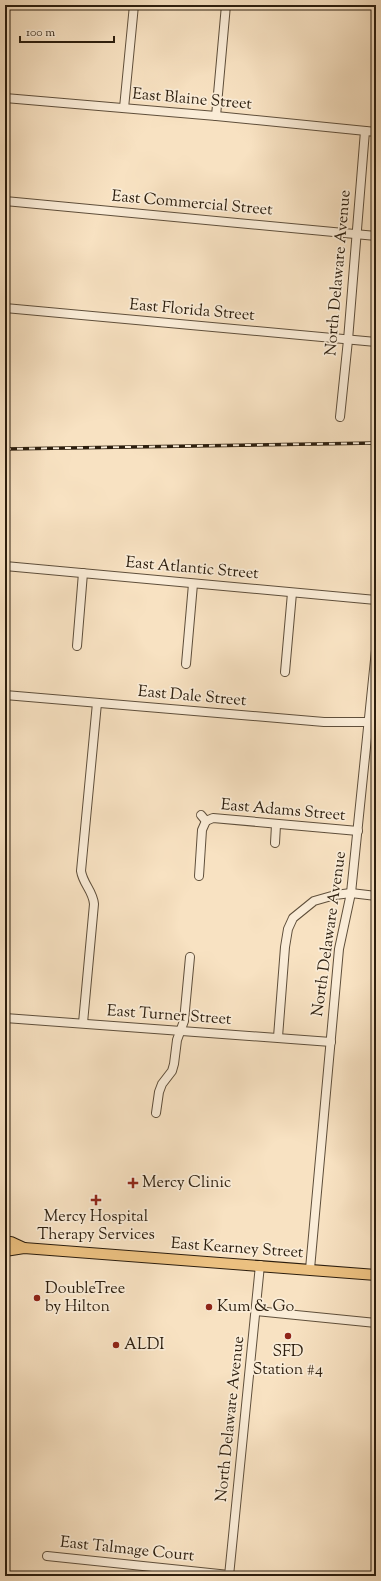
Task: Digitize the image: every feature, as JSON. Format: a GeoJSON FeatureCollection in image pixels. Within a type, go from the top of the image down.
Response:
{"type":"FeatureCollection","features":[{"type":"Feature","properties":{"kind":"main road","name":"East Kearney Street"},"geometry":{"type":"LineString","coordinates":[[5,1242],[10,1242],[24,1248]]}},
{"type":"Feature","properties":{"kind":"main road","name":"East Kearney Street"},"geometry":{"type":"LineString","coordinates":[[5,1251],[24,1248],[376,1275]]}},
{"type":"Feature","properties":{"kind":"street"},"geometry":{"type":"LineString","coordinates":[[124,108],[134,5]]}},
{"type":"Feature","properties":{"kind":"street"},"geometry":{"type":"LineString","coordinates":[[216,116],[226,5]]}},
{"type":"Feature","properties":{"kind":"street","name":"East Blaine Street"},"geometry":{"type":"LineString","coordinates":[[5,98],[216,116],[376,132]]}},
{"type":"Feature","properties":{"kind":"street","name":"North Delaware Avenue"},"geometry":{"type":"LineString","coordinates":[[340,417],[348,340],[365,131]]}},
{"type":"Feature","properties":{"kind":"street","name":"East Commercial Street"},"geometry":{"type":"LineString","coordinates":[[5,201],[376,236]]}},
{"type":"Feature","properties":{"kind":"street","name":"East Florida Street"},"geometry":{"type":"LineString","coordinates":[[5,308],[376,342]]}},
{"type":"Feature","properties":{"kind":"street","name":"East Atlantic Street"},"geometry":{"type":"LineString","coordinates":[[5,566],[376,600]]}},
{"type":"Feature","properties":{"kind":"street"},"geometry":{"type":"LineString","coordinates":[[77,646],[83,573]]}},
{"type":"Feature","properties":{"kind":"street"},"geometry":{"type":"LineString","coordinates":[[186,664],[193,584]]}},
{"type":"Feature","properties":{"kind":"street"},"geometry":{"type":"LineString","coordinates":[[284,672],[292,593]]}},
{"type":"Feature","properties":{"kind":"street","name":"North Delaware Avenue"},"geometry":{"type":"LineString","coordinates":[[310,1269],[339,949],[351,893],[373,721],[376,650]]}},
{"type":"Feature","properties":{"kind":"street","name":"East Dale Street"},"geometry":{"type":"LineString","coordinates":[[5,695],[324,722],[373,721]]}},
{"type":"Feature","properties":{"kind":"street"},"geometry":{"type":"LineString","coordinates":[[83,1024],[94,904],[92,894],[83,879],[81,871],[97,703]]}},
{"type":"Feature","properties":{"kind":"street","name":"East Adams Street"},"geometry":{"type":"LineString","coordinates":[[199,876],[204,818],[358,831]]}},
{"type":"Feature","properties":{"kind":"street"},"geometry":{"type":"LineString","coordinates":[[275,843],[276,825]]}},
{"type":"Feature","properties":{"kind":"street"},"geometry":{"type":"LineString","coordinates":[[278,1038],[285,947],[288,929],[293,918],[314,901],[335,895],[351,893],[376,896]]}},
{"type":"Feature","properties":{"kind":"street"},"geometry":{"type":"LineString","coordinates":[[156,1113],[157,1097],[162,1084],[173,1068],[177,1040],[184,1021],[190,957]]}},
{"type":"Feature","properties":{"kind":"street","name":"East Turner Street"},"geometry":{"type":"LineString","coordinates":[[5,1018],[331,1042]]}},
{"type":"Feature","properties":{"kind":"street","name":"North Delaware Avenue"},"geometry":{"type":"LineString","coordinates":[[229,1575],[260,1265]]}},
{"type":"Feature","properties":{"kind":"street"},"geometry":{"type":"LineString","coordinates":[[256,1310],[376,1323]]}},
{"type":"Feature","properties":{"kind":"street","name":"East Talmage Court"},"geometry":{"type":"LineString","coordinates":[[47,1556],[229,1575]]}},
{"type":"Feature","properties":{"kind":"railway"},"geometry":{"type":"LineString","coordinates":[[5,449],[376,443]]}},
{"type":"Feature","properties":{"kind":"place","name":"Mercy Clinic"},"geometry":{"type":"Point","coordinates":[133,1183]}},
{"type":"Feature","properties":{"kind":"place","name":"Mercy Hospital Therapy Services"},"geometry":{"type":"Point","coordinates":[96,1200]}},
{"type":"Feature","properties":{"kind":"place","name":"DoubleTree by Hilton"},"geometry":{"type":"Point","coordinates":[37,1298]}},
{"type":"Feature","properties":{"kind":"place","name":"Kum & Go"},"geometry":{"type":"Point","coordinates":[209,1307]}},
{"type":"Feature","properties":{"kind":"place","name":"SFD Station #4"},"geometry":{"type":"Point","coordinates":[288,1336]}},
{"type":"Feature","properties":{"kind":"place","name":"ALDI"},"geometry":{"type":"Point","coordinates":[116,1345]}}]}
